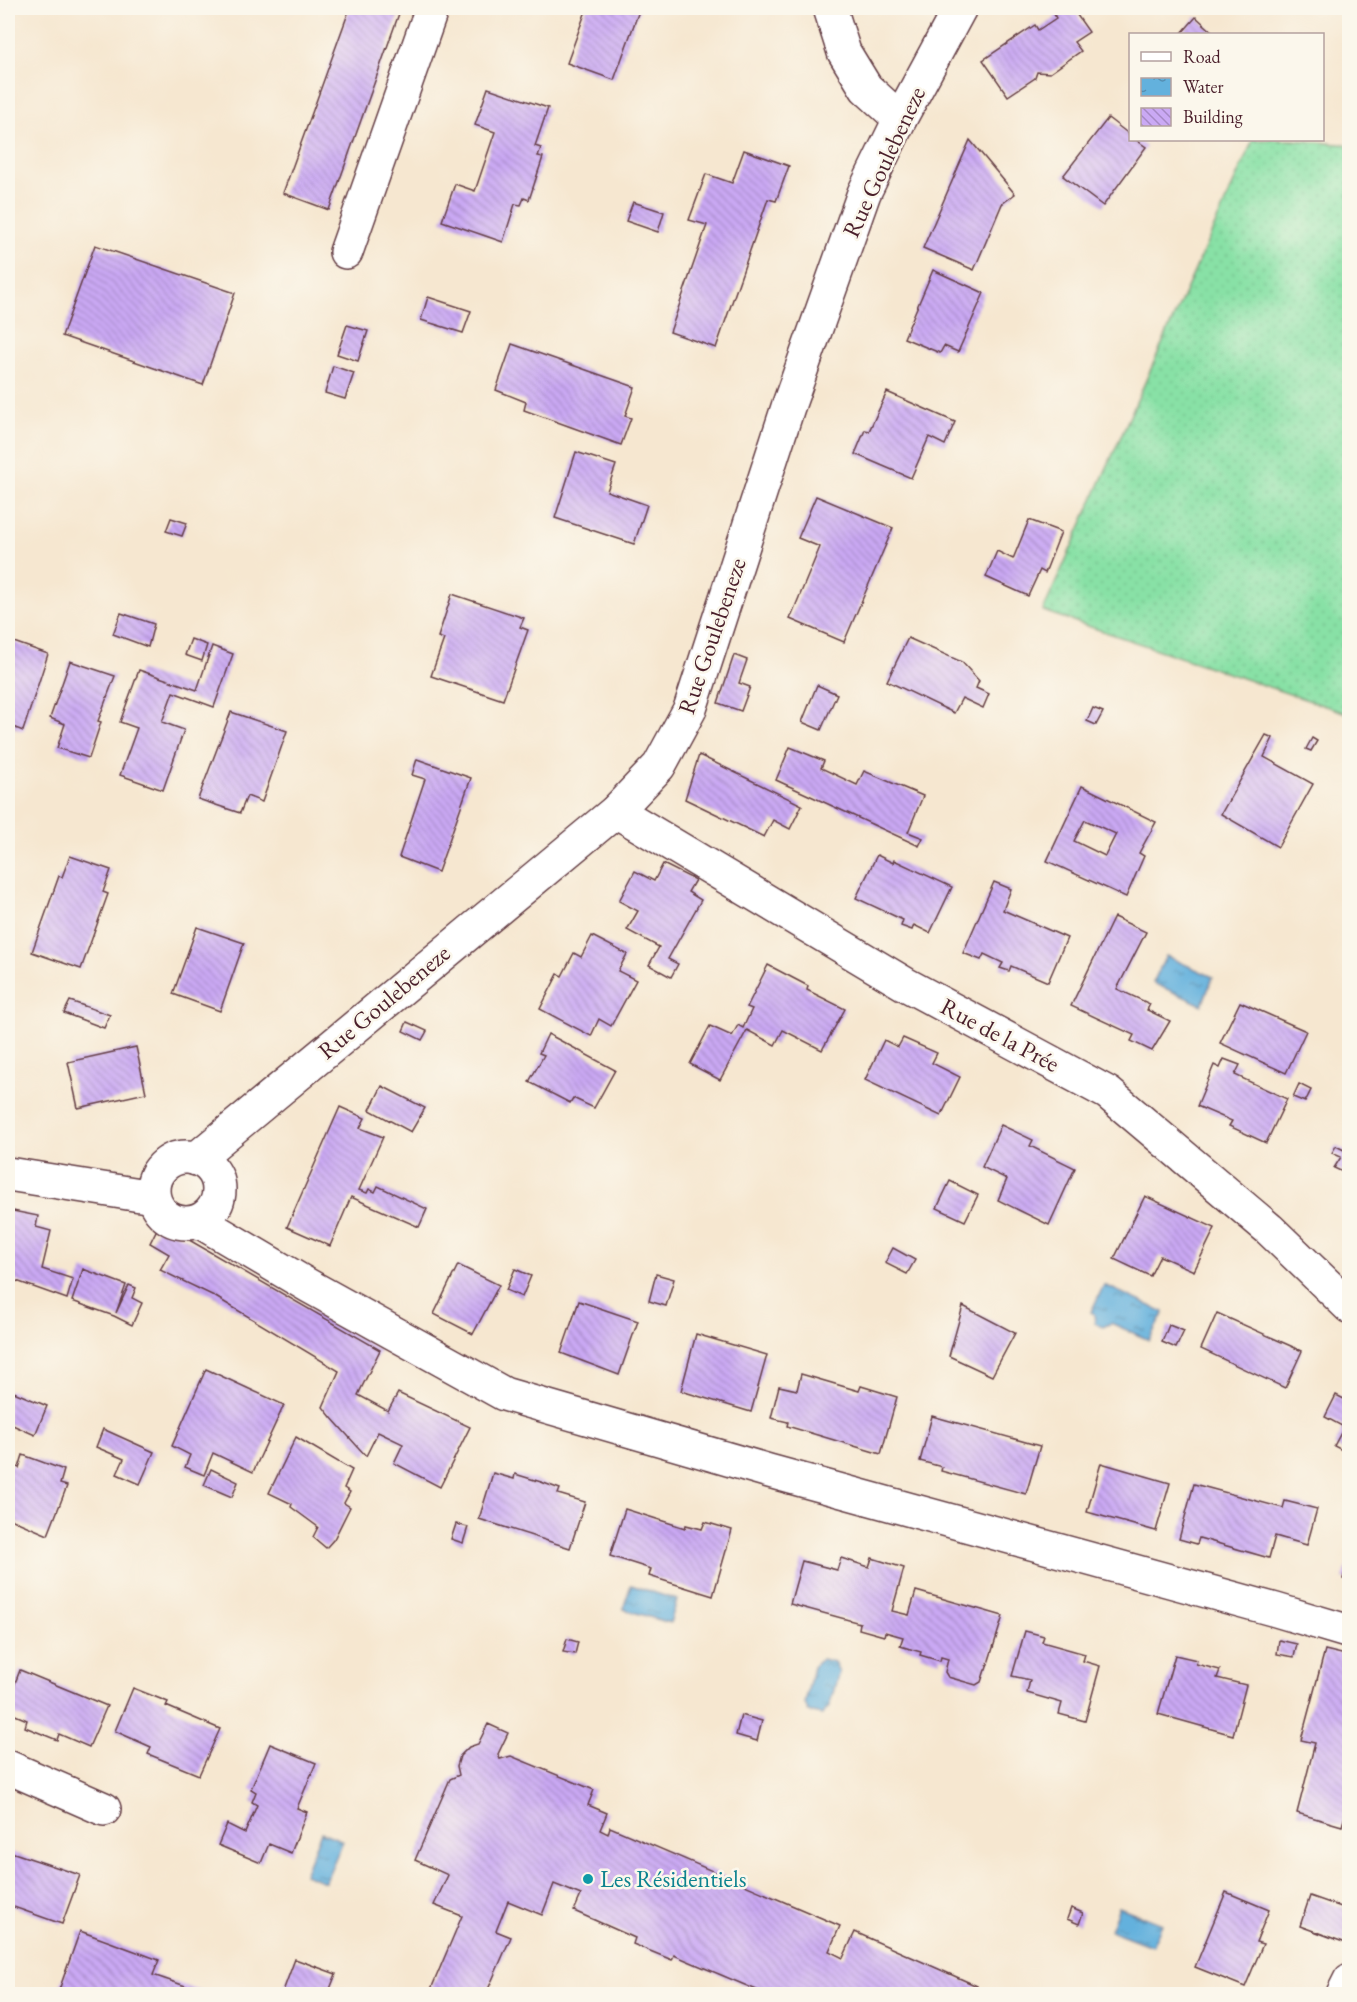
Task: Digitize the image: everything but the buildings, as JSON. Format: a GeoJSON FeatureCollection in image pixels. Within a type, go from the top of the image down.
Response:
{"type":"FeatureCollection","features":[{"type":"Feature","properties":{"kind":"street"},"geometry":{"type":"LineString","coordinates":[[346,252],[432,8]]}},
{"type":"Feature","properties":{"kind":"street"},"geometry":{"type":"LineString","coordinates":[[830,8],[844,52],[866,88],[900,119]]}},
{"type":"Feature","properties":{"kind":"street","name":"Rue Goulebeneze"},"geometry":{"type":"LineString","coordinates":[[196,1159],[616,811],[659,766],[690,709],[788,407],[864,193],[900,119],[960,8]]}},
{"type":"Feature","properties":{"kind":"street","name":"Rue de la Prée"},"geometry":{"type":"LineString","coordinates":[[616,811],[905,984],[1108,1093],[1269,1229],[1350,1307]]}},
{"type":"Feature","properties":{"kind":"street"},"geometry":{"type":"LineString","coordinates":[[185,1157],[196,1159],[206,1164],[214,1172],[219,1194],[215,1205],[208,1215],[199,1221],[189,1223],[170,1220],[157,1206],[153,1197],[153,1186],[157,1175],[173,1160],[185,1157]]}},
{"type":"Feature","properties":{"kind":"street"},"geometry":{"type":"LineString","coordinates":[[8,1174],[153,1197]]}},
{"type":"Feature","properties":{"kind":"street"},"geometry":{"type":"LineString","coordinates":[[199,1221],[309,1286],[504,1394],[769,1471],[1350,1632]]}},
{"type":"Feature","properties":{"kind":"street"},"geometry":{"type":"LineString","coordinates":[[8,1767],[104,1809]]}},
{"type":"Feature","properties":{"kind":"street"},"geometry":{"type":"LineString","coordinates":[[1343,1995],[1350,1980]]}},
{"type":"Feature","properties":{"kind":"green space"},"geometry":{"type":"Polygon","coordinates":[[[1253,141],[1304,141],[1349,145],[1349,714],[1043,611],[1253,141]]]}},
{"type":"Feature","properties":{"kind":"water"},"geometry":{"type":"Polygon","coordinates":[[[1166,956],[1213,977],[1202,1005],[1153,983],[1166,956]]]}},
{"type":"Feature","properties":{"kind":"water"},"geometry":{"type":"Polygon","coordinates":[[[1104,1285],[1164,1312],[1149,1340],[1111,1323],[1103,1327],[1095,1323],[1094,1314],[1091,1312],[1104,1285]]]}},
{"type":"Feature","properties":{"kind":"water"},"geometry":{"type":"Polygon","coordinates":[[[631,1585],[677,1600],[670,1623],[623,1609],[631,1585]]]}},
{"type":"Feature","properties":{"kind":"water"},"geometry":{"type":"Polygon","coordinates":[[[822,1659],[834,1662],[839,1672],[829,1707],[822,1715],[809,1712],[805,1704],[813,1667],[822,1659]]]}},
{"type":"Feature","properties":{"kind":"water"},"geometry":{"type":"Polygon","coordinates":[[[321,1832],[343,1841],[325,1882],[304,1874],[321,1832]]]}},
{"type":"Feature","properties":{"kind":"water"},"geometry":{"type":"Polygon","coordinates":[[[1119,1907],[1162,1924],[1152,1946],[1110,1930],[1119,1907]]]}},
{"type":"Feature","properties":{"kind":"place","name":"Les Résidentiels"},"geometry":{"type":"Point","coordinates":[588,1879]}}]}
